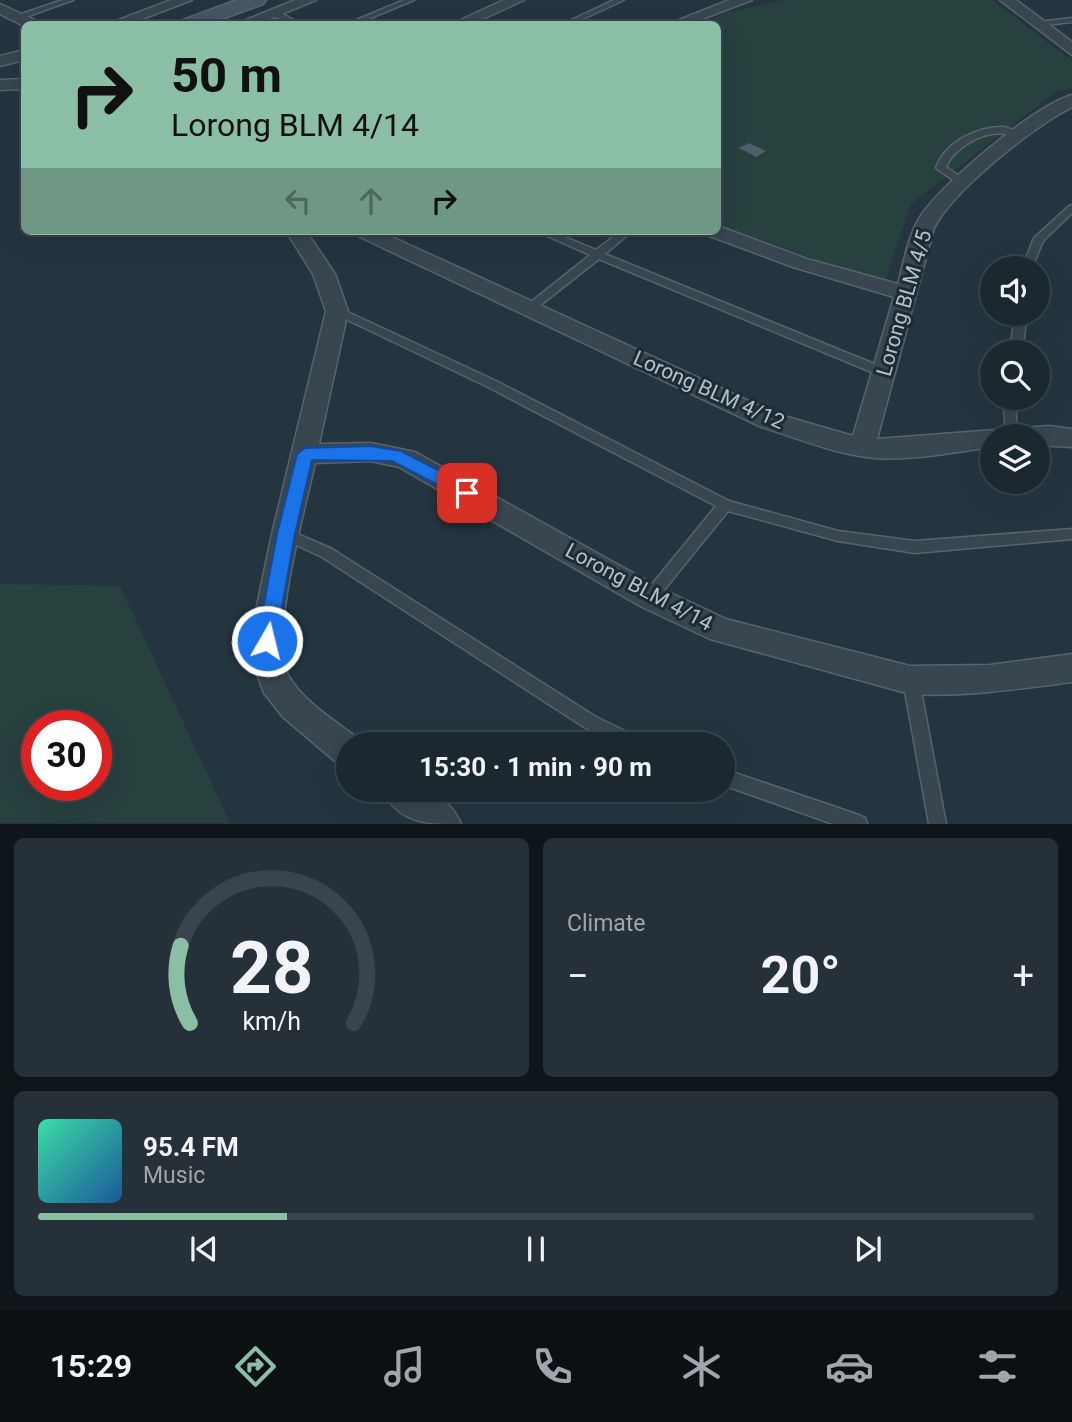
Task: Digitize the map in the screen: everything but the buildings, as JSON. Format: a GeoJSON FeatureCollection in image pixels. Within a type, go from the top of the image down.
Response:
{"type":"FeatureCollection","features":[{"type":"Feature","properties":{"kind":"street"},"geometry":{"type":"LineString","coordinates":[[125,21],[185,0]]}},
{"type":"Feature","properties":{"kind":"street"},"geometry":{"type":"LineString","coordinates":[[198,21],[256,0]]}},
{"type":"Feature","properties":{"kind":"street"},"geometry":{"type":"LineString","coordinates":[[252,21],[309,0]]}},
{"type":"Feature","properties":{"kind":"street"},"geometry":{"type":"LineString","coordinates":[[467,21],[516,0]]}},
{"type":"Feature","properties":{"kind":"street"},"geometry":{"type":"LineString","coordinates":[[696,0],[713,9]]}},
{"type":"Feature","properties":{"kind":"street"},"geometry":{"type":"LineString","coordinates":[[686,21],[713,9],[746,0]]}},
{"type":"Feature","properties":{"kind":"street"},"geometry":{"type":"LineString","coordinates":[[1007,0],[1072,50]]}},
{"type":"Feature","properties":{"kind":"street"},"geometry":{"type":"LineString","coordinates":[[0,8],[26,21]]}},
{"type":"Feature","properties":{"kind":"street"},"geometry":{"type":"LineString","coordinates":[[0,61],[21,56]]}},
{"type":"Feature","properties":{"kind":"street"},"geometry":{"type":"LineString","coordinates":[[0,85],[21,84]]}},
{"type":"Feature","properties":{"kind":"street","name":"Lorong BLM 4/5"},"geometry":{"type":"LineString","coordinates":[[863,446],[924,228],[932,213],[1022,134],[1072,100]]}},
{"type":"Feature","properties":{"kind":"street"},"geometry":{"type":"LineString","coordinates":[[721,234],[800,263],[906,293]]}},
{"type":"Feature","properties":{"kind":"street"},"geometry":{"type":"LineString","coordinates":[[299,235],[324,274],[337,311],[286,534],[268,625],[265,658],[275,683],[294,707],[336,741]]}},
{"type":"Feature","properties":{"kind":"street","name":"Lorong BLM 4/12"},"geometry":{"type":"LineString","coordinates":[[371,235],[768,420],[863,446],[910,448],[980,438]]}},
{"type":"Feature","properties":{"kind":"street","name":"Lorong BLM 4/12"},"geometry":{"type":"LineString","coordinates":[[1050,437],[1072,438]]}},
{"type":"Feature","properties":{"kind":"street","name":"Lorong BLM 4/14"},"geometry":{"type":"LineString","coordinates":[[305,454],[371,452],[406,459],[650,597],[721,630],[911,680],[942,682],[990,679],[1072,668]]}},
{"type":"Feature","properties":{"kind":"street"},"geometry":{"type":"LineString","coordinates":[[416,802],[444,824]]}},
{"type":"Feature","properties":{"kind":"lane"},"geometry":{"type":"LineString","coordinates":[[17,17],[69,0]]}},
{"type":"Feature","properties":{"kind":"lane"},"geometry":{"type":"LineString","coordinates":[[358,21],[410,0]]}},
{"type":"Feature","properties":{"kind":"lane"},"geometry":{"type":"LineString","coordinates":[[574,21],[620,0]]}},
{"type":"Feature","properties":{"kind":"lane"},"geometry":{"type":"LineString","coordinates":[[274,13],[291,21]]}},
{"type":"Feature","properties":{"kind":"lane"},"geometry":{"type":"LineString","coordinates":[[1038,24],[1072,20]]}},
{"type":"Feature","properties":{"kind":"lane"},"geometry":{"type":"LineString","coordinates":[[963,183],[941,168],[943,159],[953,150],[975,132],[989,128],[1022,134]]}},
{"type":"Feature","properties":{"kind":"lane"},"geometry":{"type":"LineString","coordinates":[[1032,256],[1038,240],[1072,208]]}},
{"type":"Feature","properties":{"kind":"lane"},"geometry":{"type":"LineString","coordinates":[[550,235],[885,373]]}},
{"type":"Feature","properties":{"kind":"lane"},"geometry":{"type":"LineString","coordinates":[[530,308],[622,235]]}},
{"type":"Feature","properties":{"kind":"lane"},"geometry":{"type":"LineString","coordinates":[[337,311],[492,384],[725,505],[838,536],[915,547],[1072,534]]}},
{"type":"Feature","properties":{"kind":"lane"},"geometry":{"type":"LineString","coordinates":[[650,597],[725,505]]}},
{"type":"Feature","properties":{"kind":"lane"},"geometry":{"type":"LineString","coordinates":[[286,534],[327,553],[590,722],[610,732]]}},
{"type":"Feature","properties":{"kind":"lane"},"geometry":{"type":"LineString","coordinates":[[911,680],[938,824]]}},
{"type":"Feature","properties":{"kind":"lane"},"geometry":{"type":"LineString","coordinates":[[735,781],[859,824]]}},
{"type":"Feature","properties":{"kind":"green space"},"geometry":{"type":"Polygon","coordinates":[[[783,0],[992,0],[1072,61],[1072,88],[1057,91],[911,204],[886,279],[832,266],[721,225],[721,21],[708,21],[725,13],[783,0]]]}},
{"type":"Feature","properties":{"kind":"green space"},"geometry":{"type":"Polygon","coordinates":[[[0,584],[120,586],[230,823],[0,823],[0,584]]]}},
{"type":"Feature","properties":{"kind":"route"},"geometry":{"type":"LineString","coordinates":[[267,641],[286,534],[305,454],[371,452],[395,455],[421,466],[467,493]]}}]}
